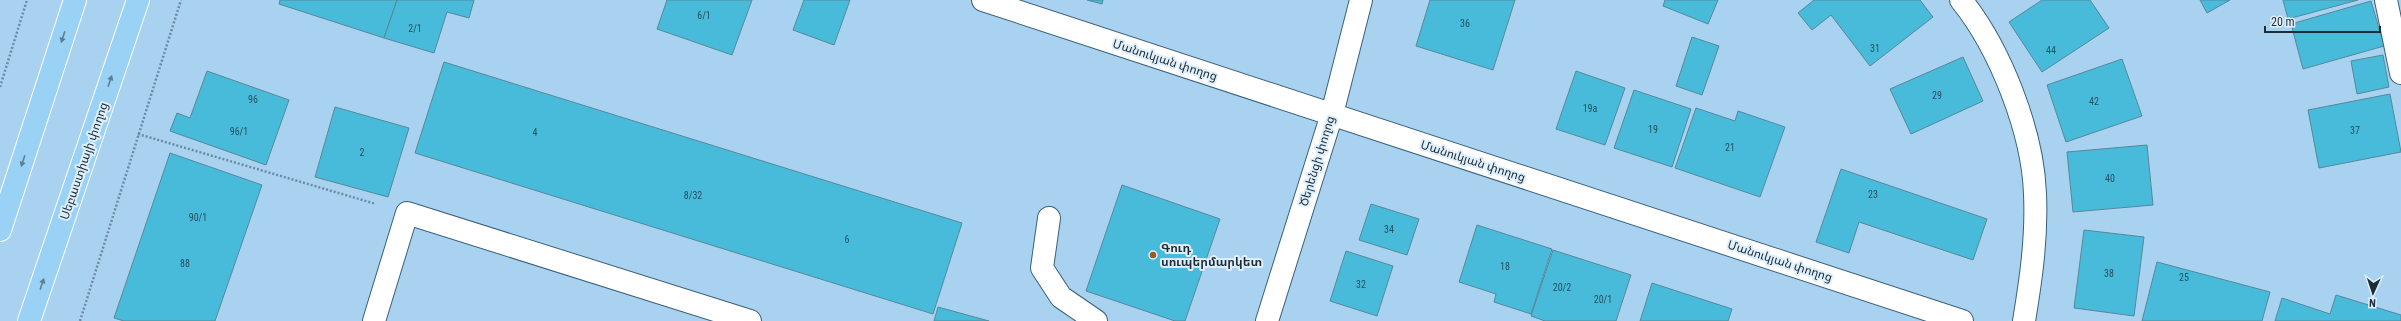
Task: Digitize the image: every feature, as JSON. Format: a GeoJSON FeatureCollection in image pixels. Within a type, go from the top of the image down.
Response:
{"type":"FeatureCollection","features":[{"type":"Feature","properties":{"kind":"main road"},"geometry":{"type":"LineString","coordinates":[[0,230],[75,0]]}},
{"type":"Feature","properties":{"kind":"main road","name":"Սեբաստիայի փողոց"},"geometry":{"type":"LineString","coordinates":[[29,321],[141,2]]}},
{"type":"Feature","properties":{"kind":"street","name":"Մանուկյան փողոց"},"geometry":{"type":"LineString","coordinates":[[983,0],[1962,321]]}},
{"type":"Feature","properties":{"kind":"street","name":"Ծերենցի փողոց"},"geometry":{"type":"LineString","coordinates":[[1267,321],[1332,114],[1360,0]]}},
{"type":"Feature","properties":{"kind":"street"},"geometry":{"type":"LineString","coordinates":[[1961,0],[1998,58],[2024,124],[2035,193],[2033,266],[2024,321]]}},
{"type":"Feature","properties":{"kind":"street"},"geometry":{"type":"LineString","coordinates":[[2386,0],[2401,73]]}},
{"type":"Feature","properties":{"kind":"street"},"geometry":{"type":"LineString","coordinates":[[374,321],[407,214],[750,321]]}},
{"type":"Feature","properties":{"kind":"street"},"geometry":{"type":"LineString","coordinates":[[1049,218],[1042,268],[1061,297],[1096,321]]}},
{"type":"Feature","properties":{"kind":"path"},"geometry":{"type":"LineString","coordinates":[[0,87],[27,0]]}},
{"type":"Feature","properties":{"kind":"path"},"geometry":{"type":"LineString","coordinates":[[80,321],[181,0]]}},
{"type":"Feature","properties":{"kind":"path"},"geometry":{"type":"LineString","coordinates":[[138,134],[407,214]]}},
{"type":"Feature","properties":{"kind":"building"},"geometry":{"type":"Polygon","coordinates":[[[280,0],[397,0],[384,38],[279,4],[280,0]]]}},
{"type":"Feature","properties":{"kind":"building"},"geometry":{"type":"Polygon","coordinates":[[[397,0],[474,0],[469,18],[447,12],[434,53],[384,38],[397,0]]]}},
{"type":"Feature","properties":{"kind":"building"},"geometry":{"type":"Polygon","coordinates":[[[667,0],[752,0],[732,55],[657,29],[667,0]]]}},
{"type":"Feature","properties":{"kind":"building"},"geometry":{"type":"Polygon","coordinates":[[[804,0],[850,0],[834,45],[793,30],[804,0]]]}},
{"type":"Feature","properties":{"kind":"building"},"geometry":{"type":"Polygon","coordinates":[[[1087,0],[1103,0],[1102,4],[1087,0]]]}},
{"type":"Feature","properties":{"kind":"building"},"geometry":{"type":"Polygon","coordinates":[[[1430,0],[1515,0],[1493,70],[1416,46],[1430,0]]]}},
{"type":"Feature","properties":{"kind":"building"},"geometry":{"type":"Polygon","coordinates":[[[1665,0],[1718,0],[1708,24],[1663,6],[1665,0]]]}},
{"type":"Feature","properties":{"kind":"building"},"geometry":{"type":"Polygon","coordinates":[[[1814,0],[1920,0],[1933,17],[1870,66],[1831,15],[1812,30],[1798,13],[1814,0]]]}},
{"type":"Feature","properties":{"kind":"building"},"geometry":{"type":"Polygon","coordinates":[[[2042,0],[2090,0],[2109,28],[2042,72],[2009,22],[2042,0]]]}},
{"type":"Feature","properties":{"kind":"building"},"geometry":{"type":"Polygon","coordinates":[[[2200,0],[2230,0],[2207,13],[2200,0]]]}},
{"type":"Feature","properties":{"kind":"building"},"geometry":{"type":"Polygon","coordinates":[[[2283,0],[2358,0],[2288,19],[2283,0]]]}},
{"type":"Feature","properties":{"kind":"building"},"geometry":{"type":"Polygon","coordinates":[[[2371,1],[2384,46],[2303,69],[2291,24],[2371,1]]]}},
{"type":"Feature","properties":{"kind":"building"},"geometry":{"type":"Polygon","coordinates":[[[1692,37],[1719,46],[1702,95],[1676,86],[1692,37]]]}},
{"type":"Feature","properties":{"kind":"building"},"geometry":{"type":"Polygon","coordinates":[[[2383,55],[2389,87],[2357,94],[2351,61],[2383,55]]]}},
{"type":"Feature","properties":{"kind":"building"},"geometry":{"type":"Polygon","coordinates":[[[1963,57],[1983,101],[1911,134],[1890,89],[1963,57]]]}},
{"type":"Feature","properties":{"kind":"building"},"geometry":{"type":"Polygon","coordinates":[[[2122,59],[2142,116],[2066,142],[2047,85],[2122,59]]]}},
{"type":"Feature","properties":{"kind":"building"},"geometry":{"type":"Polygon","coordinates":[[[444,62],[962,223],[933,314],[415,153],[444,62]]]}},
{"type":"Feature","properties":{"kind":"building"},"geometry":{"type":"Polygon","coordinates":[[[207,71],[289,100],[266,165],[170,131],[177,113],[190,118],[207,71]]]}},
{"type":"Feature","properties":{"kind":"building"},"geometry":{"type":"Polygon","coordinates":[[[1576,71],[1625,88],[1605,145],[1556,129],[1576,71]]]}},
{"type":"Feature","properties":{"kind":"building"},"geometry":{"type":"Polygon","coordinates":[[[1634,90],[1691,109],[1672,167],[1614,148],[1634,90]]]}},
{"type":"Feature","properties":{"kind":"building"},"geometry":{"type":"Polygon","coordinates":[[[2390,94],[2401,152],[2319,168],[2308,110],[2390,94]]]}},
{"type":"Feature","properties":{"kind":"building"},"geometry":{"type":"Polygon","coordinates":[[[335,107],[409,128],[388,197],[315,177],[335,107]]]}},
{"type":"Feature","properties":{"kind":"building"},"geometry":{"type":"Polygon","coordinates":[[[1696,108],[1735,121],[1738,111],[1785,127],[1760,197],[1675,168],[1696,108]]]}},
{"type":"Feature","properties":{"kind":"building"},"geometry":{"type":"Polygon","coordinates":[[[2147,145],[2153,205],[2073,212],[2067,152],[2147,145]]]}},
{"type":"Feature","properties":{"kind":"building"},"geometry":{"type":"Polygon","coordinates":[[[170,153],[262,185],[215,321],[124,321],[114,318],[170,153]]]}},
{"type":"Feature","properties":{"kind":"building"},"geometry":{"type":"Polygon","coordinates":[[[1841,169],[1987,219],[1973,260],[1859,222],[1849,253],[1816,242],[1841,169]]]}},
{"type":"Feature","properties":{"kind":"building","name":"Գուդ սուպերմարկետ"},"geometry":{"type":"Polygon","coordinates":[[[1122,185],[1220,219],[1185,321],[1175,321],[1086,291],[1122,185]]]}},
{"type":"Feature","properties":{"kind":"building"},"geometry":{"type":"Polygon","coordinates":[[[1371,204],[1419,219],[1407,255],[1359,240],[1371,204]]]}},
{"type":"Feature","properties":{"kind":"building"},"geometry":{"type":"Polygon","coordinates":[[[1477,225],[1552,249],[1531,314],[1494,302],[1496,294],[1459,282],[1477,225]]]}},
{"type":"Feature","properties":{"kind":"building"},"geometry":{"type":"Polygon","coordinates":[[[2084,230],[2144,237],[2134,316],[2074,308],[2084,230]]]}},
{"type":"Feature","properties":{"kind":"building"},"geometry":{"type":"Polygon","coordinates":[[[1553,250],[1631,275],[1616,321],[1545,321],[1531,316],[1553,250]]]}},
{"type":"Feature","properties":{"kind":"building"},"geometry":{"type":"Polygon","coordinates":[[[1346,251],[1393,266],[1377,316],[1330,301],[1346,251]]]}},
{"type":"Feature","properties":{"kind":"building"},"geometry":{"type":"Polygon","coordinates":[[[2157,262],[2270,292],[2262,321],[2142,321],[2157,262]]]}},
{"type":"Feature","properties":{"kind":"building"},"geometry":{"type":"Polygon","coordinates":[[[1652,283],[1732,309],[1728,321],[1640,321],[1652,283]]]}},
{"type":"Feature","properties":{"kind":"building"},"geometry":{"type":"Polygon","coordinates":[[[2336,295],[2401,315],[2401,321],[2275,321],[2282,298],[2330,314],[2336,295]]]}},
{"type":"Feature","properties":{"kind":"building"},"geometry":{"type":"Polygon","coordinates":[[[938,307],[989,321],[934,321],[938,307]]]}},
{"type":"Feature","properties":{"kind":"place","name":"Գուդ սուպերմարկետ"},"geometry":{"type":"Point","coordinates":[1153,255]}}]}
